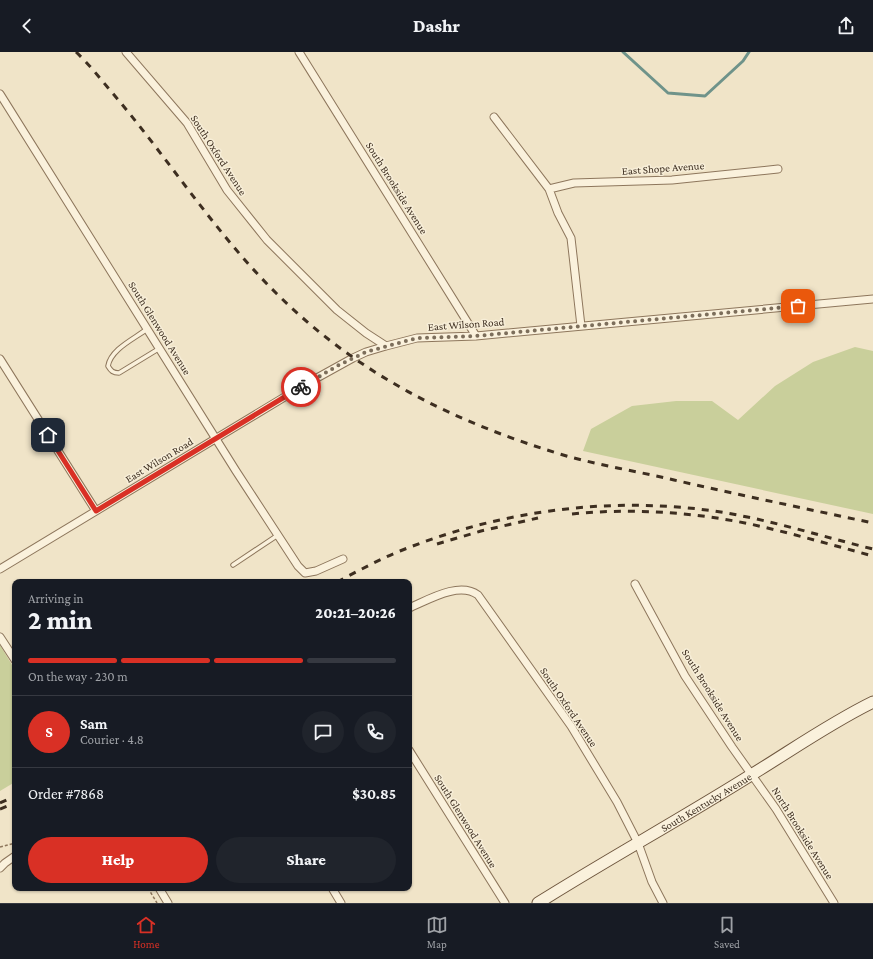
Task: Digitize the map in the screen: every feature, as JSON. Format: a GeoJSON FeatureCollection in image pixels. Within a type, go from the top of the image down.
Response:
{"type":"FeatureCollection","features":[{"type":"Feature","properties":{"kind":"street","name":"South Oxford Avenue"},"geometry":{"type":"LineString","coordinates":[[126,52],[187,123],[227,190],[267,240],[337,310],[366,334],[386,346]]}},
{"type":"Feature","properties":{"kind":"street","name":"South Brookside Avenue"},"geometry":{"type":"LineString","coordinates":[[299,52],[476,336]]}},
{"type":"Feature","properties":{"kind":"street","name":"South Glenwood Avenue"},"geometry":{"type":"LineString","coordinates":[[0,94],[298,566],[304,573],[316,571],[343,559]]}},
{"type":"Feature","properties":{"kind":"street"},"geometry":{"type":"LineString","coordinates":[[494,116],[549,189],[558,213],[571,238],[581,326]]}},
{"type":"Feature","properties":{"kind":"street","name":"East Shope Avenue"},"geometry":{"type":"LineString","coordinates":[[549,189],[574,183],[672,180],[778,169]]}},
{"type":"Feature","properties":{"kind":"street","name":"East Wilson Road"},"geometry":{"type":"LineString","coordinates":[[0,569],[339,365],[366,352],[417,338],[476,336],[873,300]]}},
{"type":"Feature","properties":{"kind":"street"},"geometry":{"type":"LineString","coordinates":[[0,359],[96,511]]}},
{"type":"Feature","properties":{"kind":"street","name":"South Brookside Avenue"},"geometry":{"type":"LineString","coordinates":[[635,584],[685,676],[752,775]]}},
{"type":"Feature","properties":{"kind":"street","name":"South Oxford Avenue"},"geometry":{"type":"LineString","coordinates":[[412,607],[457,589],[472,590],[478,595],[571,726],[616,802],[638,843],[652,882],[663,903]]}},
{"type":"Feature","properties":{"kind":"street"},"geometry":{"type":"LineString","coordinates":[[0,637],[12,655]]}},
{"type":"Feature","properties":{"kind":"street","name":"South Kentucky Avenue"},"geometry":{"type":"LineString","coordinates":[[538,903],[592,869],[752,775],[827,727],[872,703]]}},
{"type":"Feature","properties":{"kind":"street","name":"South Glenwood Avenue"},"geometry":{"type":"LineString","coordinates":[[412,755],[505,903]]}},
{"type":"Feature","properties":{"kind":"street","name":"North Brookside Avenue"},"geometry":{"type":"LineString","coordinates":[[752,775],[776,809],[834,903]]}},
{"type":"Feature","properties":{"kind":"street"},"geometry":{"type":"LineString","coordinates":[[0,868],[12,858]]}},
{"type":"Feature","properties":{"kind":"street"},"geometry":{"type":"LineString","coordinates":[[161,891],[168,903]]}},
{"type":"Feature","properties":{"kind":"street"},"geometry":{"type":"LineString","coordinates":[[334,891],[340,903]]}},
{"type":"Feature","properties":{"kind":"lane"},"geometry":{"type":"LineString","coordinates":[[148,329],[117,350],[109,361],[108,366],[114,373],[119,372],[160,348]]}},
{"type":"Feature","properties":{"kind":"lane"},"geometry":{"type":"LineString","coordinates":[[233,565],[278,535]]}},
{"type":"Feature","properties":{"kind":"path"},"geometry":{"type":"LineString","coordinates":[[0,847],[12,844]]}},
{"type":"Feature","properties":{"kind":"path"},"geometry":{"type":"LineString","coordinates":[[150,891],[157,903]]}},
{"type":"Feature","properties":{"kind":"green space"},"geometry":{"type":"Polygon","coordinates":[[[855,347],[873,351],[873,514],[583,451],[591,429],[632,406],[676,401],[712,401],[738,420],[775,386],[813,362],[855,347]]]}},
{"type":"Feature","properties":{"kind":"green space"},"geometry":{"type":"Polygon","coordinates":[[[0,645],[12,665],[12,784],[0,791],[0,645]]]}},
{"type":"Feature","properties":{"kind":"waterway"},"geometry":{"type":"LineString","coordinates":[[623,52],[668,93],[705,96],[743,61],[749,52]]}},
{"type":"Feature","properties":{"kind":"railway"},"geometry":{"type":"LineString","coordinates":[[76,52],[96,73],[213,222],[255,271],[277,294],[309,323],[342,350],[377,373],[450,413],[529,444],[570,457],[873,523]]}},
{"type":"Feature","properties":{"kind":"railway"},"geometry":{"type":"LineString","coordinates":[[343,579],[400,551],[438,537],[476,526],[554,510],[594,507],[634,505],[674,507],[734,514],[873,549]]}},
{"type":"Feature","properties":{"kind":"railway"},"geometry":{"type":"LineString","coordinates":[[572,514],[639,511],[684,514],[728,520],[796,535],[873,556]]}},
{"type":"Feature","properties":{"kind":"railway"},"geometry":{"type":"LineString","coordinates":[[437,544],[481,531],[538,518]]}},
{"type":"Feature","properties":{"kind":"railway"},"geometry":{"type":"LineString","coordinates":[[0,803],[12,797]]}},
{"type":"Feature","properties":{"kind":"railway"},"geometry":{"type":"LineString","coordinates":[[0,809],[12,804]]}},
{"type":"Feature","properties":{"kind":"way so far"},"geometry":{"type":"LineString","coordinates":[[301,387],[339,365],[366,352],[417,338],[476,336],[798,306]]}},
{"type":"Feature","properties":{"kind":"route"},"geometry":{"type":"LineString","coordinates":[[48,435],[96,511],[301,387]]}}]}
